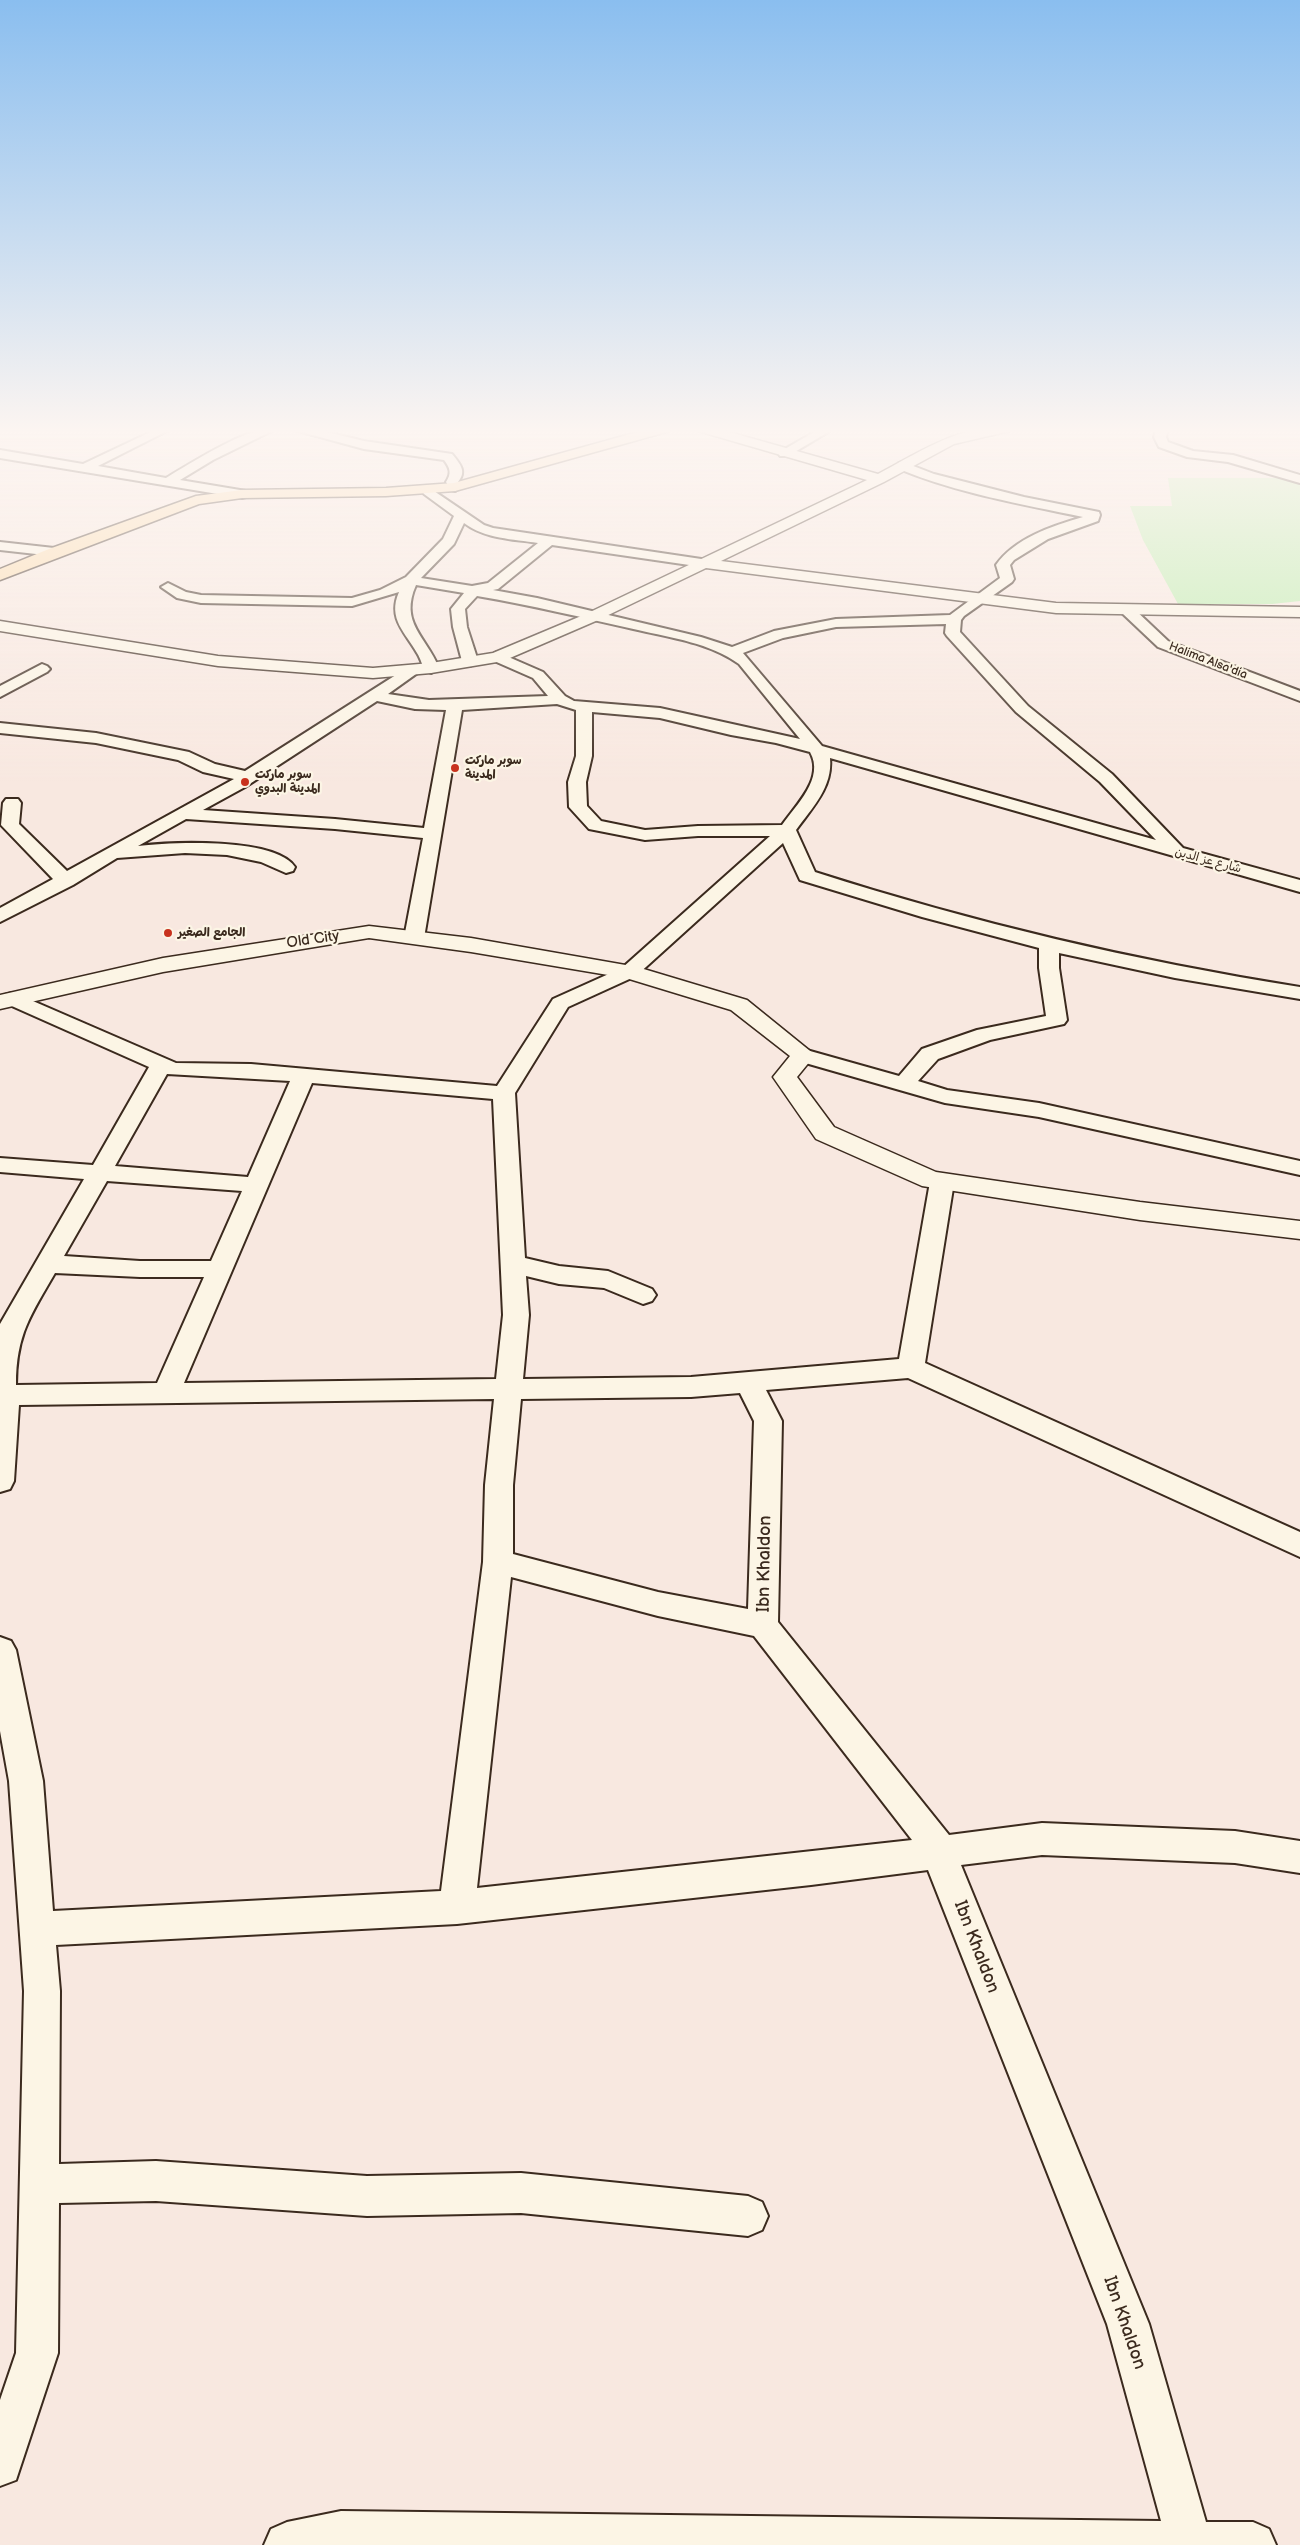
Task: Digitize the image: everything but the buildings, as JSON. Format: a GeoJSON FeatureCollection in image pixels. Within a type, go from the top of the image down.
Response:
{"type":"FeatureCollection","features":[{"type":"Feature","properties":{"kind":"main road"},"geometry":{"type":"LineString","coordinates":[[0,575],[69,547]]}},
{"type":"Feature","properties":{"kind":"street"},"geometry":{"type":"LineString","coordinates":[[7,547],[54,552]]}},
{"type":"Feature","properties":{"kind":"street"},"geometry":{"type":"LineString","coordinates":[[168,587],[182,595],[202,599],[352,602],[385,593],[411,580],[443,547]]}},
{"type":"Feature","properties":{"kind":"street"},"geometry":{"type":"LineString","coordinates":[[470,661],[460,627],[458,609],[474,590],[494,586],[541,547]]}},
{"type":"Feature","properties":{"kind":"street"},"geometry":{"type":"LineString","coordinates":[[589,547],[1056,608],[1297,614]]}},
{"type":"Feature","properties":{"kind":"street"},"geometry":{"type":"LineString","coordinates":[[0,626],[218,661],[373,672],[423,668],[497,657],[592,616],[737,547]]}},
{"type":"Feature","properties":{"kind":"street"},"geometry":{"type":"LineString","coordinates":[[1026,547],[1012,553],[1004,565],[1007,580],[966,607],[954,619],[952,633],[1022,709],[1093,766],[1136,807],[1177,852]]}},
{"type":"Feature","properties":{"kind":"street"},"geometry":{"type":"LineString","coordinates":[[411,580],[537,602],[701,641],[732,652],[744,661],[818,751],[822,759],[822,777],[787,830],[629,972],[560,1004],[504,1093],[516,1315],[499,1485],[498,1562],[457,1906]]}},
{"type":"Feature","properties":{"kind":"street"},"geometry":{"type":"LineString","coordinates":[[411,580],[403,598],[403,621],[410,635],[425,653],[423,668]]}},
{"type":"Feature","properties":{"kind":"street","name":"Halima Alsa'dia"},"geometry":{"type":"LineString","coordinates":[[1127,610],[1164,644],[1300,696]]}},
{"type":"Feature","properties":{"kind":"street"},"geometry":{"type":"LineString","coordinates":[[732,652],[779,634],[836,623],[954,619]]}},
{"type":"Feature","properties":{"kind":"street"},"geometry":{"type":"LineString","coordinates":[[497,657],[540,677],[559,699]]}},
{"type":"Feature","properties":{"kind":"street"},"geometry":{"type":"LineString","coordinates":[[0,916],[66,881],[248,777],[376,695],[423,668]]}},
{"type":"Feature","properties":{"kind":"street"},"geometry":{"type":"LineString","coordinates":[[0,692],[42,669]]}},
{"type":"Feature","properties":{"kind":"street"},"geometry":{"type":"LineString","coordinates":[[376,695],[407,704],[455,705],[559,699]]}},
{"type":"Feature","properties":{"kind":"street","name":"شارع عز الدين"},"geometry":{"type":"LineString","coordinates":[[559,699],[584,707],[660,713],[732,730],[778,738],[818,751],[1300,886]]}},
{"type":"Feature","properties":{"kind":"street"},"geometry":{"type":"LineString","coordinates":[[414,938],[434,834],[455,705]]}},
{"type":"Feature","properties":{"kind":"street"},"geometry":{"type":"LineString","coordinates":[[584,707],[584,756],[577,782],[578,807],[595,825],[645,835],[698,830],[787,830]]}},
{"type":"Feature","properties":{"kind":"street"},"geometry":{"type":"LineString","coordinates":[[0,728],[96,738],[183,756],[208,768],[248,777]]}},
{"type":"Feature","properties":{"kind":"street"},"geometry":{"type":"LineString","coordinates":[[12,803],[5,827],[66,881]]}},
{"type":"Feature","properties":{"kind":"street"},"geometry":{"type":"LineString","coordinates":[[184,814],[335,824],[434,834]]}},
{"type":"Feature","properties":{"kind":"street"},"geometry":{"type":"LineString","coordinates":[[787,830],[807,876],[952,921],[1049,946],[1165,971],[1300,993]]}},
{"type":"Feature","properties":{"kind":"street"},"geometry":{"type":"LineString","coordinates":[[112,855],[178,849],[234,850],[264,856],[286,867]]}},
{"type":"Feature","properties":{"kind":"street","name":"Old City"},"geometry":{"type":"LineString","coordinates":[[6,1000],[163,965],[296,942],[369,932],[471,945],[629,972],[739,1005],[803,1055]]}},
{"type":"Feature","properties":{"kind":"street"},"geometry":{"type":"LineString","coordinates":[[904,1085],[930,1054],[985,1035],[1057,1020],[1049,968],[1049,946]]}},
{"type":"Feature","properties":{"kind":"street"},"geometry":{"type":"LineString","coordinates":[[6,1000],[161,1066],[178,1070],[251,1071],[504,1093]]}},
{"type":"Feature","properties":{"kind":"street"},"geometry":{"type":"LineString","coordinates":[[1300,1168],[1039,1110],[970,1101],[904,1085],[803,1055],[785,1077],[823,1131],[930,1180],[1140,1211],[1300,1230]]}},
{"type":"Feature","properties":{"kind":"street"},"geometry":{"type":"LineString","coordinates":[[0,1481],[5,1405],[1,1395],[5,1347],[10,1329],[161,1066]]}},
{"type":"Feature","properties":{"kind":"street"},"geometry":{"type":"LineString","coordinates":[[166,1394],[304,1075]]}},
{"type":"Feature","properties":{"kind":"street"},"geometry":{"type":"LineString","coordinates":[[0,1165],[256,1185]]}},
{"type":"Feature","properties":{"kind":"street"},"geometry":{"type":"LineString","coordinates":[[910,1368],[942,1182]]}},
{"type":"Feature","properties":{"kind":"street"},"geometry":{"type":"LineString","coordinates":[[48,1264],[140,1269],[220,1268]]}},
{"type":"Feature","properties":{"kind":"street"},"geometry":{"type":"LineString","coordinates":[[513,1264],[559,1276],[608,1280],[643,1295]]}},
{"type":"Feature","properties":{"kind":"street"},"geometry":{"type":"LineString","coordinates":[[1,1395],[690,1387],[910,1368],[1300,1545]]}},
{"type":"Feature","properties":{"kind":"street","name":"Ibn Khaldon"},"geometry":{"type":"LineString","coordinates":[[748,1382],[768,1421],[763,1625],[935,1843],[1128,2324],[1190,2545]]}},
{"type":"Feature","properties":{"kind":"street"},"geometry":{"type":"LineString","coordinates":[[498,1562],[658,1604],[763,1625]]}},
{"type":"Feature","properties":{"kind":"street"},"geometry":{"type":"LineString","coordinates":[[0,1650],[26,1781],[42,1991],[37,2353],[0,2464]]}},
{"type":"Feature","properties":{"kind":"street"},"geometry":{"type":"LineString","coordinates":[[38,1929],[457,1906],[801,1870],[1042,1839],[1235,1847],[1300,1857]]}},
{"type":"Feature","properties":{"kind":"street"},"geometry":{"type":"LineString","coordinates":[[40,2184],[156,2181],[367,2196],[521,2194],[748,2216]]}},
{"type":"Feature","properties":{"kind":"street"},"geometry":{"type":"LineString","coordinates":[[287,2545],[341,2534],[1253,2545]]}},
{"type":"Feature","properties":{"kind":"green space"},"geometry":{"type":"Polygon","coordinates":[[[1147,547],[1300,547],[1300,601],[1272,604],[1178,604],[1147,547]]]}},
{"type":"Feature","properties":{"kind":"place","name":"سوبر ماركت المدينة"},"geometry":{"type":"Point","coordinates":[455,768]}},
{"type":"Feature","properties":{"kind":"place","name":"سوبر ماركت المدينة البدوي"},"geometry":{"type":"Point","coordinates":[245,782]}},
{"type":"Feature","properties":{"kind":"place","name":"الجامع الصغير"},"geometry":{"type":"Point","coordinates":[168,933]}}]}
